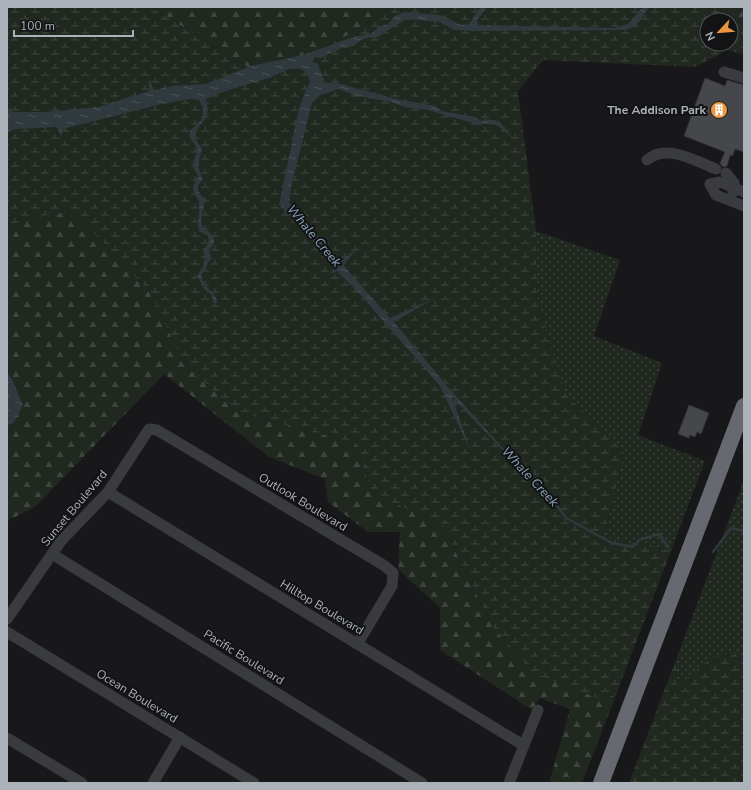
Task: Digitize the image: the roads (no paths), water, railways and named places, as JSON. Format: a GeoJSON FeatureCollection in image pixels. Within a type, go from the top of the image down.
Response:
{"type":"FeatureCollection","features":[{"type":"Feature","properties":{"kind":"highway"},"geometry":{"type":"LineString","coordinates":[[601,783],[744,406]]}},
{"type":"Feature","properties":{"kind":"highway"},"geometry":{"type":"LineString","coordinates":[[611,783],[744,432]]}},
{"type":"Feature","properties":{"kind":"street"},"geometry":{"type":"LineString","coordinates":[[724,72],[744,78]]}},
{"type":"Feature","properties":{"kind":"street"},"geometry":{"type":"LineString","coordinates":[[647,160],[653,154],[664,152],[677,154],[721,171],[732,179],[739,190]]}},
{"type":"Feature","properties":{"kind":"street"},"geometry":{"type":"LineString","coordinates":[[739,190],[720,182],[710,184],[716,195],[744,206]]}},
{"type":"Feature","properties":{"kind":"street"},"geometry":{"type":"LineString","coordinates":[[731,201],[739,190]]}},
{"type":"Feature","properties":{"kind":"street","name":"Sunset Boulevard"},"geometry":{"type":"LineString","coordinates":[[7,619],[61,541],[108,492],[149,429],[157,430],[188,448]]}},
{"type":"Feature","properties":{"kind":"street","name":"Outlook Boulevard"},"geometry":{"type":"LineString","coordinates":[[188,448],[385,566],[393,573],[392,586],[358,643]]}},
{"type":"Feature","properties":{"kind":"street","name":"Hilltop Boulevard"},"geometry":{"type":"LineString","coordinates":[[108,492],[358,643],[523,745]]}},
{"type":"Feature","properties":{"kind":"street","name":"Pacific Boulevard"},"geometry":{"type":"LineString","coordinates":[[52,554],[422,783]]}},
{"type":"Feature","properties":{"kind":"street","name":"Ocean Boulevard"},"geometry":{"type":"LineString","coordinates":[[7,632],[254,783]]}},
{"type":"Feature","properties":{"kind":"street"},"geometry":{"type":"LineString","coordinates":[[509,783],[538,710]]}},
{"type":"Feature","properties":{"kind":"street"},"geometry":{"type":"LineString","coordinates":[[153,783],[180,737]]}},
{"type":"Feature","properties":{"kind":"street"},"geometry":{"type":"LineString","coordinates":[[7,738],[82,783]]}},
{"type":"Feature","properties":{"kind":"water","name":"Whale Creek"},"geometry":{"type":"Polygon","coordinates":[[[481,7],[487,7],[477,20],[478,25],[615,28],[628,24],[643,7],[650,7],[636,25],[629,29],[623,30],[473,31],[455,30],[439,22],[406,19],[376,38],[364,39],[354,46],[343,47],[321,58],[315,57],[312,62],[318,64],[325,83],[337,83],[396,99],[436,106],[441,111],[475,117],[481,121],[484,119],[499,121],[512,138],[498,126],[490,124],[480,125],[428,110],[404,107],[391,102],[357,96],[339,89],[320,95],[312,103],[292,183],[289,202],[305,222],[341,261],[358,248],[344,266],[390,318],[435,298],[394,322],[447,386],[537,486],[452,397],[471,452],[440,386],[357,291],[337,271],[331,274],[333,267],[312,240],[279,205],[299,108],[310,81],[307,74],[303,70],[292,68],[272,77],[231,89],[206,99],[208,113],[196,132],[195,138],[202,149],[198,166],[203,179],[198,185],[198,191],[205,200],[201,222],[203,227],[214,237],[214,244],[209,249],[211,259],[201,275],[202,280],[214,295],[218,303],[213,302],[212,295],[205,290],[197,276],[204,264],[204,260],[207,258],[203,250],[209,243],[208,236],[199,231],[199,203],[193,189],[198,175],[193,165],[197,151],[189,136],[190,131],[203,118],[203,108],[199,100],[191,99],[165,103],[63,129],[61,137],[57,127],[16,129],[7,132],[7,111],[10,107],[13,112],[45,112],[98,107],[149,91],[149,80],[154,90],[174,86],[206,84],[251,66],[303,55],[353,37],[372,33],[378,27],[388,24],[395,16],[404,12],[440,15],[461,25],[469,24],[481,7]]]}},
{"type":"Feature","properties":{"kind":"water"},"geometry":{"type":"Polygon","coordinates":[[[7,373],[11,377],[23,405],[14,423],[7,425],[7,373]]]}},
{"type":"Feature","properties":{"kind":"waterway","name":"Whale Creek"},"geometry":{"type":"LineString","coordinates":[[535,483],[548,493],[566,518],[612,543],[633,547],[639,540],[659,534],[668,547]]}},
{"type":"Feature","properties":{"kind":"waterway","name":"Whale Creek"},"geometry":{"type":"LineString","coordinates":[[713,552],[731,528],[744,531]]}},
{"type":"Feature","properties":{"kind":"place","name":"The Addison Park"},"geometry":{"type":"Point","coordinates":[719,110]}}]}
